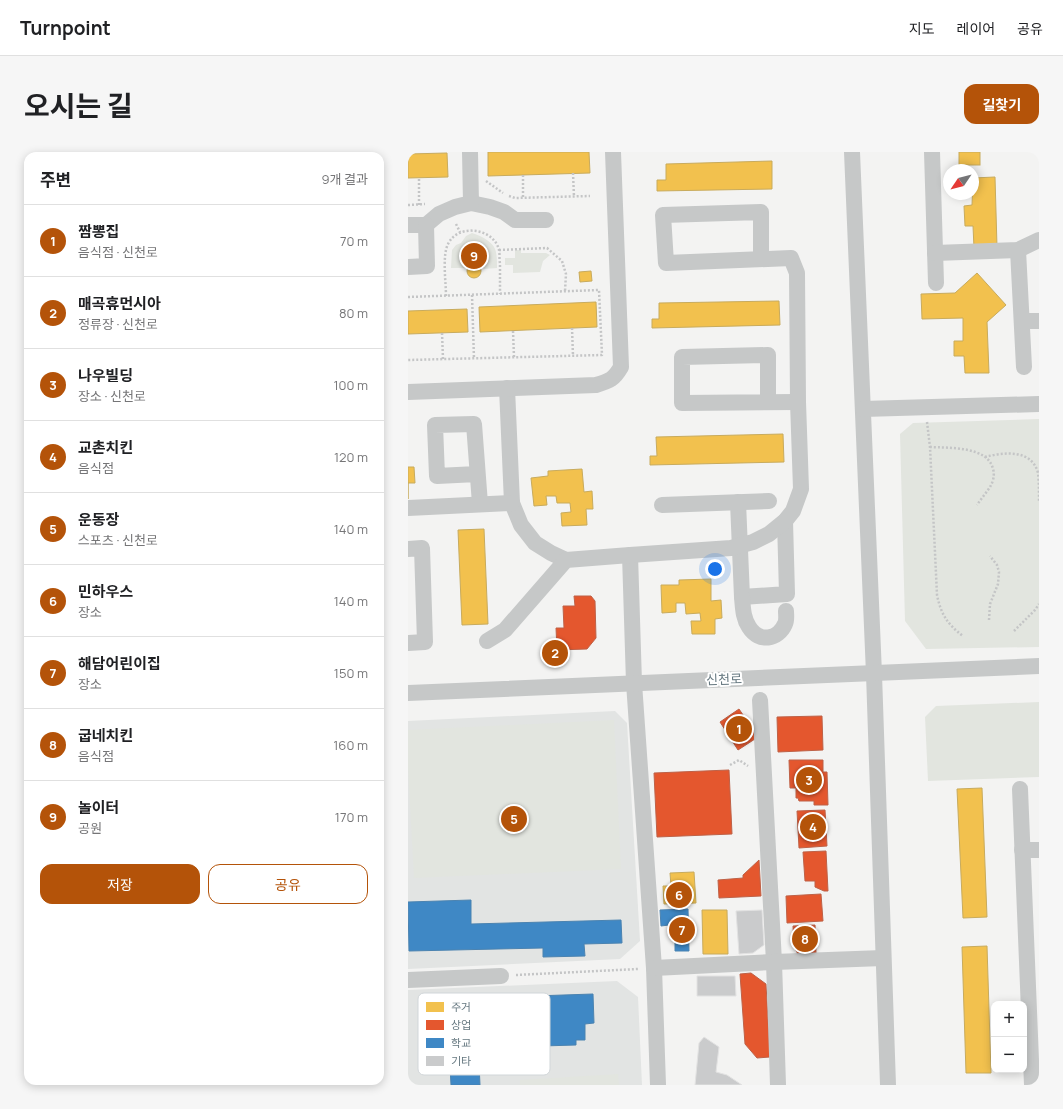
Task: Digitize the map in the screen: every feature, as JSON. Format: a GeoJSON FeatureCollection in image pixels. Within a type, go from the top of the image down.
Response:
{"type":"FeatureCollection","features":[{"type":"Feature","properties":{"kind":"street"},"geometry":{"type":"LineString","coordinates":[[470,152],[471,203]]}},
{"type":"Feature","properties":{"kind":"street"},"geometry":{"type":"LineString","coordinates":[[408,392],[596,385],[608,382],[616,376],[621,367],[613,152]]}},
{"type":"Feature","properties":{"kind":"street"},"geometry":{"type":"LineString","coordinates":[[852,152],[874,674],[888,1085]]}},
{"type":"Feature","properties":{"kind":"street"},"geometry":{"type":"LineString","coordinates":[[932,152],[936,283]]}},
{"type":"Feature","properties":{"kind":"street"},"geometry":{"type":"LineString","coordinates":[[408,225],[426,225],[439,214],[454,207],[471,203],[504,212],[515,220],[546,220]]}},
{"type":"Feature","properties":{"kind":"street"},"geometry":{"type":"LineString","coordinates":[[507,388],[512,503],[521,525],[536,543],[551,553],[566,560],[630,554],[732,548],[753,542],[769,534],[785,521],[793,511],[801,490],[798,402],[797,273],[792,258],[666,263],[663,215],[761,212],[762,259]]}},
{"type":"Feature","properties":{"kind":"street"},"geometry":{"type":"LineString","coordinates":[[408,267],[427,266],[426,225]]}},
{"type":"Feature","properties":{"kind":"street"},"geometry":{"type":"LineString","coordinates":[[935,253],[1018,250],[1039,240]]}},
{"type":"Feature","properties":{"kind":"street"},"geometry":{"type":"LineString","coordinates":[[1018,250],[1024,367]]}},
{"type":"Feature","properties":{"kind":"street"},"geometry":{"type":"LineString","coordinates":[[1022,321],[1039,321]]}},
{"type":"Feature","properties":{"kind":"street"},"geometry":{"type":"LineString","coordinates":[[768,402],[768,355],[682,357],[682,404],[798,402]]}},
{"type":"Feature","properties":{"kind":"street"},"geometry":{"type":"LineString","coordinates":[[863,409],[1039,404]]}},
{"type":"Feature","properties":{"kind":"street"},"geometry":{"type":"LineString","coordinates":[[477,474],[480,504]]}},
{"type":"Feature","properties":{"kind":"street"},"geometry":{"type":"LineString","coordinates":[[662,505],[770,501]]}},
{"type":"Feature","properties":{"kind":"street"},"geometry":{"type":"LineString","coordinates":[[738,502],[743,613],[749,628],[760,637],[770,638],[780,632],[786,622],[786,611]]}},
{"type":"Feature","properties":{"kind":"street"},"geometry":{"type":"LineString","coordinates":[[408,508],[512,503]]}},
{"type":"Feature","properties":{"kind":"street"},"geometry":{"type":"LineString","coordinates":[[742,597],[787,594],[785,521]]}},
{"type":"Feature","properties":{"kind":"street"},"geometry":{"type":"LineString","coordinates":[[408,549],[422,548],[425,642],[408,643]]}},
{"type":"Feature","properties":{"kind":"street"},"geometry":{"type":"LineString","coordinates":[[630,554],[634,682],[654,968],[658,1085]]}},
{"type":"Feature","properties":{"kind":"street"},"geometry":{"type":"LineString","coordinates":[[487,641],[505,630],[566,560]]}},
{"type":"Feature","properties":{"kind":"street","name":"신천로"},"geometry":{"type":"LineString","coordinates":[[408,692],[634,682],[874,674],[1039,666]]}},
{"type":"Feature","properties":{"kind":"street"},"geometry":{"type":"LineString","coordinates":[[760,700],[774,962],[778,1085]]}},
{"type":"Feature","properties":{"kind":"street"},"geometry":{"type":"LineString","coordinates":[[1020,789],[1022,850],[1034,1023],[1032,1085]]}},
{"type":"Feature","properties":{"kind":"street"},"geometry":{"type":"LineString","coordinates":[[1022,850],[1039,850]]}},
{"type":"Feature","properties":{"kind":"street"},"geometry":{"type":"LineString","coordinates":[[654,968],[883,958]]}},
{"type":"Feature","properties":{"kind":"street"},"geometry":{"type":"LineString","coordinates":[[408,980],[501,976]]}},
{"type":"Feature","properties":{"kind":"path"},"geometry":{"type":"LineString","coordinates":[[573,173],[574,197]]}},
{"type":"Feature","properties":{"kind":"path"},"geometry":{"type":"LineString","coordinates":[[523,175],[523,198]]}},
{"type":"Feature","properties":{"kind":"path"},"geometry":{"type":"LineString","coordinates":[[419,178],[419,205]]}},
{"type":"Feature","properties":{"kind":"path"},"geometry":{"type":"LineString","coordinates":[[484,178],[501,192],[515,198],[590,196]]}},
{"type":"Feature","properties":{"kind":"path"},"geometry":{"type":"LineString","coordinates":[[408,205],[428,203]]}},
{"type":"Feature","properties":{"kind":"path"},"geometry":{"type":"LineString","coordinates":[[454,222],[460,232]]}},
{"type":"Feature","properties":{"kind":"path"},"geometry":{"type":"LineString","coordinates":[[446,296],[445,253],[448,244],[453,237],[460,232],[472,230],[488,235],[496,243],[499,250],[500,294]]}},
{"type":"Feature","properties":{"kind":"path"},"geometry":{"type":"LineString","coordinates":[[499,250],[548,248],[562,261],[566,274],[565,291]]}},
{"type":"Feature","properties":{"kind":"path"},"geometry":{"type":"LineString","coordinates":[[408,297],[599,290],[602,355],[408,360]]}},
{"type":"Feature","properties":{"kind":"path"},"geometry":{"type":"LineString","coordinates":[[472,295],[474,359]]}},
{"type":"Feature","properties":{"kind":"path"},"geometry":{"type":"LineString","coordinates":[[572,328],[573,356]]}},
{"type":"Feature","properties":{"kind":"path"},"geometry":{"type":"LineString","coordinates":[[513,331],[514,357]]}},
{"type":"Feature","properties":{"kind":"path"},"geometry":{"type":"LineString","coordinates":[[442,333],[443,359]]}},
{"type":"Feature","properties":{"kind":"path"},"geometry":{"type":"LineString","coordinates":[[927,420],[930,447],[937,595],[944,616],[950,625],[963,636]]}},
{"type":"Feature","properties":{"kind":"path"},"geometry":{"type":"LineString","coordinates":[[930,447],[967,450],[980,454],[988,459],[994,473],[990,487],[977,505]]}},
{"type":"Feature","properties":{"kind":"path"},"geometry":{"type":"LineString","coordinates":[[986,457],[997,454],[1021,454],[1032,460],[1038,472],[1039,501]]}},
{"type":"Feature","properties":{"kind":"path"},"geometry":{"type":"LineString","coordinates":[[989,620],[990,604],[998,584],[999,572],[997,565],[990,556]]}},
{"type":"Feature","properties":{"kind":"path"},"geometry":{"type":"LineString","coordinates":[[1014,631],[1039,604]]}},
{"type":"Feature","properties":{"kind":"path"},"geometry":{"type":"LineString","coordinates":[[501,976],[654,968]]}},
{"type":"Feature","properties":{"kind":"shaded area"},"geometry":{"type":"Polygon","coordinates":[[[472,233],[491,243],[496,253],[497,268],[484,269],[479,262],[473,262],[464,268],[451,268],[452,250],[456,245],[461,243],[466,236],[472,233]]]}},
{"type":"Feature","properties":{"kind":"shaded area"},"geometry":{"type":"Polygon","coordinates":[[[515,250],[521,250],[521,253],[546,253],[550,255],[543,261],[540,272],[513,273],[513,265],[505,265],[505,258],[515,258],[515,250]]]}},
{"type":"Feature","properties":{"kind":"shaded area"},"geometry":{"type":"Polygon","coordinates":[[[1039,419],[1039,647],[926,649],[905,621],[900,434],[913,423],[1039,419]]]}},
{"type":"Feature","properties":{"kind":"shaded area"},"geometry":{"type":"Polygon","coordinates":[[[1039,702],[1039,777],[928,781],[925,717],[936,706],[1039,702]]]}},
{"type":"Feature","properties":{"kind":"shaded area"},"geometry":{"type":"Polygon","coordinates":[[[615,711],[627,723],[640,941],[620,959],[408,969],[408,721],[615,711]]]}},
{"type":"Feature","properties":{"kind":"shaded area"},"geometry":{"type":"Polygon","coordinates":[[[614,720],[621,869],[414,878],[408,768],[408,730],[614,720]]]}},
{"type":"Feature","properties":{"kind":"shaded area"},"geometry":{"type":"Polygon","coordinates":[[[617,981],[638,997],[642,1085],[408,1085],[408,990],[617,981]]]}},
{"type":"Feature","properties":{"kind":"shaded area"},"geometry":{"type":"Polygon","coordinates":[[[618,1074],[619,1085],[520,1085],[520,1080],[618,1074]]]}},
{"type":"Feature","properties":{"kind":"building: 주거"},"geometry":{"type":"Polygon","coordinates":[[[488,152],[589,152],[590,173],[488,176],[488,152]]]}},
{"type":"Feature","properties":{"kind":"building: 주거"},"geometry":{"type":"Polygon","coordinates":[[[959,152],[980,152],[980,165],[959,164],[959,152]]]}},
{"type":"Feature","properties":{"kind":"building: 주거"},"geometry":{"type":"Polygon","coordinates":[[[447,153],[448,177],[408,178],[408,154],[447,153]]]}},
{"type":"Feature","properties":{"kind":"building: 주거"},"geometry":{"type":"Polygon","coordinates":[[[772,161],[772,189],[657,191],[657,180],[666,180],[666,164],[772,161]]]}},
{"type":"Feature","properties":{"kind":"building: 주거"},"geometry":{"type":"Polygon","coordinates":[[[995,177],[997,247],[974,248],[973,226],[965,226],[964,206],[972,205],[972,200],[979,200],[979,178],[995,177]]]}},
{"type":"Feature","properties":{"kind":"building: 주거"},"geometry":{"type":"Polygon","coordinates":[[[471,264],[477,264],[481,268],[481,274],[477,278],[471,278],[467,274],[467,268],[471,264]]]}},
{"type":"Feature","properties":{"kind":"building: 주거"},"geometry":{"type":"Polygon","coordinates":[[[591,271],[592,281],[580,282],[579,272],[591,271]]]}},
{"type":"Feature","properties":{"kind":"building: 주거"},"geometry":{"type":"Polygon","coordinates":[[[977,273],[1006,305],[987,322],[989,373],[965,373],[964,356],[954,356],[954,341],[963,341],[963,318],[922,319],[921,294],[955,293],[977,273]]]}},
{"type":"Feature","properties":{"kind":"building: 주거"},"geometry":{"type":"Polygon","coordinates":[[[779,301],[780,325],[652,328],[652,319],[659,319],[659,303],[779,301]]]}},
{"type":"Feature","properties":{"kind":"building: 주거"},"geometry":{"type":"Polygon","coordinates":[[[596,302],[597,327],[480,332],[479,307],[596,302]]]}},
{"type":"Feature","properties":{"kind":"building: 주거"},"geometry":{"type":"Polygon","coordinates":[[[467,309],[468,332],[408,334],[408,311],[467,309]]]}},
{"type":"Feature","properties":{"kind":"building: 주거"},"geometry":{"type":"Polygon","coordinates":[[[783,434],[784,462],[650,465],[650,456],[657,456],[656,437],[783,434]]]}},
{"type":"Feature","properties":{"kind":"building: 주거"},"geometry":{"type":"Polygon","coordinates":[[[408,467],[414,467],[415,483],[408,483],[408,467]]]}},
{"type":"Feature","properties":{"kind":"building: 주거"},"geometry":{"type":"Polygon","coordinates":[[[582,469],[584,492],[592,491],[593,509],[586,509],[587,525],[562,526],[561,513],[571,512],[570,503],[557,503],[556,496],[546,496],[547,505],[534,506],[531,478],[548,476],[548,471],[582,469]]]}},
{"type":"Feature","properties":{"kind":"building: 주거"},"geometry":{"type":"Polygon","coordinates":[[[484,529],[488,624],[462,625],[458,530],[484,529]]]}},
{"type":"Feature","properties":{"kind":"building: 주거"},"geometry":{"type":"Polygon","coordinates":[[[711,579],[711,601],[721,600],[722,618],[715,619],[715,634],[692,634],[691,621],[701,621],[700,613],[686,614],[685,603],[676,603],[676,612],[662,613],[661,585],[679,585],[679,580],[711,579]]]}},
{"type":"Feature","properties":{"kind":"building: 주거"},"geometry":{"type":"Polygon","coordinates":[[[982,788],[987,917],[963,918],[957,789],[982,788]]]}},
{"type":"Feature","properties":{"kind":"building: 주거"},"geometry":{"type":"Polygon","coordinates":[[[694,872],[696,903],[664,904],[663,886],[671,886],[670,873],[694,872]]]}},
{"type":"Feature","properties":{"kind":"building: 주거"},"geometry":{"type":"Polygon","coordinates":[[[702,910],[727,910],[728,954],[703,954],[702,910]]]}},
{"type":"Feature","properties":{"kind":"building: 주거"},"geometry":{"type":"Polygon","coordinates":[[[987,946],[991,1073],[966,1073],[962,947],[987,946]]]}},
{"type":"Feature","properties":{"kind":"building: 상업"},"geometry":{"type":"Polygon","coordinates":[[[574,596],[591,596],[595,601],[596,638],[587,649],[557,650],[556,628],[564,628],[563,606],[575,606],[574,596]]]}},
{"type":"Feature","properties":{"kind":"building: 상업"},"geometry":{"type":"Polygon","coordinates":[[[739,709],[758,737],[738,750],[720,722],[739,709]]]}},
{"type":"Feature","properties":{"kind":"building: 상업"},"geometry":{"type":"Polygon","coordinates":[[[822,716],[823,750],[778,752],[777,717],[822,716]]]}},
{"type":"Feature","properties":{"kind":"building: 상업"},"geometry":{"type":"Polygon","coordinates":[[[789,760],[823,760],[823,772],[827,772],[828,805],[814,805],[814,801],[799,801],[798,798],[796,798],[796,788],[790,788],[789,760]]]}},
{"type":"Feature","properties":{"kind":"building: 상업"},"geometry":{"type":"Polygon","coordinates":[[[729,770],[732,834],[657,837],[654,773],[729,770]]]}},
{"type":"Feature","properties":{"kind":"building: 상업"},"geometry":{"type":"Polygon","coordinates":[[[825,810],[827,846],[799,848],[797,811],[825,810]]]}},
{"type":"Feature","properties":{"kind":"building: 상업"},"geometry":{"type":"Polygon","coordinates":[[[826,851],[828,891],[824,891],[815,887],[815,881],[805,881],[803,852],[826,851]]]}},
{"type":"Feature","properties":{"kind":"building: 상업"},"geometry":{"type":"Polygon","coordinates":[[[759,860],[761,896],[719,898],[718,880],[743,878],[743,875],[759,860]]]}},
{"type":"Feature","properties":{"kind":"building: 상업"},"geometry":{"type":"Polygon","coordinates":[[[821,894],[823,921],[787,923],[786,896],[821,894]]]}},
{"type":"Feature","properties":{"kind":"building: 상업"},"geometry":{"type":"Polygon","coordinates":[[[815,925],[816,953],[798,954],[794,947],[793,926],[815,925]]]}},
{"type":"Feature","properties":{"kind":"building: 상업"},"geometry":{"type":"Polygon","coordinates":[[[751,973],[766,984],[770,1057],[757,1058],[745,1044],[740,974],[751,973]]]}},
{"type":"Feature","properties":{"kind":"building: 학교"},"geometry":{"type":"Polygon","coordinates":[[[471,900],[471,924],[621,920],[622,943],[584,944],[585,956],[543,957],[543,948],[409,951],[408,902],[471,900]]]}},
{"type":"Feature","properties":{"kind":"building: 학교"},"geometry":{"type":"Polygon","coordinates":[[[688,909],[689,951],[675,951],[675,930],[670,930],[669,925],[661,926],[660,910],[688,909]]]}},
{"type":"Feature","properties":{"kind":"building: 학교"},"geometry":{"type":"Polygon","coordinates":[[[593,994],[594,1023],[585,1024],[585,1040],[576,1040],[576,1045],[550,1046],[550,995],[593,994]]]}},
{"type":"Feature","properties":{"kind":"building: 학교"},"geometry":{"type":"Polygon","coordinates":[[[450,1075],[480,1075],[480,1085],[451,1085],[450,1075]]]}},
{"type":"Feature","properties":{"kind":"building: 기타"},"geometry":{"type":"Polygon","coordinates":[[[762,910],[764,945],[753,953],[739,954],[736,911],[762,910]]]}},
{"type":"Feature","properties":{"kind":"building: 기타"},"geometry":{"type":"Polygon","coordinates":[[[697,976],[735,976],[736,996],[697,996],[697,976]]]}},
{"type":"Feature","properties":{"kind":"building: 기타"},"geometry":{"type":"Polygon","coordinates":[[[704,1037],[719,1047],[716,1072],[727,1075],[742,1085],[695,1085],[699,1043],[704,1037]]]}},
{"type":"Feature","properties":{"kind":"place","name":"놀이터"},"geometry":{"type":"Point","coordinates":[474,256]}},
{"type":"Feature","properties":{"kind":"place","name":"매곡휴먼시아"},"geometry":{"type":"Point","coordinates":[555,653]}},
{"type":"Feature","properties":{"kind":"place","name":"짬뽕집"},"geometry":{"type":"Point","coordinates":[739,729]}},
{"type":"Feature","properties":{"kind":"place","name":"나우빌딩"},"geometry":{"type":"Point","coordinates":[809,780]}},
{"type":"Feature","properties":{"kind":"place","name":"운동장"},"geometry":{"type":"Point","coordinates":[514,819]}},
{"type":"Feature","properties":{"kind":"place","name":"교촌치킨"},"geometry":{"type":"Point","coordinates":[813,827]}},
{"type":"Feature","properties":{"kind":"place","name":"민하우스"},"geometry":{"type":"Point","coordinates":[679,895]}},
{"type":"Feature","properties":{"kind":"place","name":"해담어린이집"},"geometry":{"type":"Point","coordinates":[682,930]}},
{"type":"Feature","properties":{"kind":"place","name":"굽네치킨"},"geometry":{"type":"Point","coordinates":[805,939]}}]}
